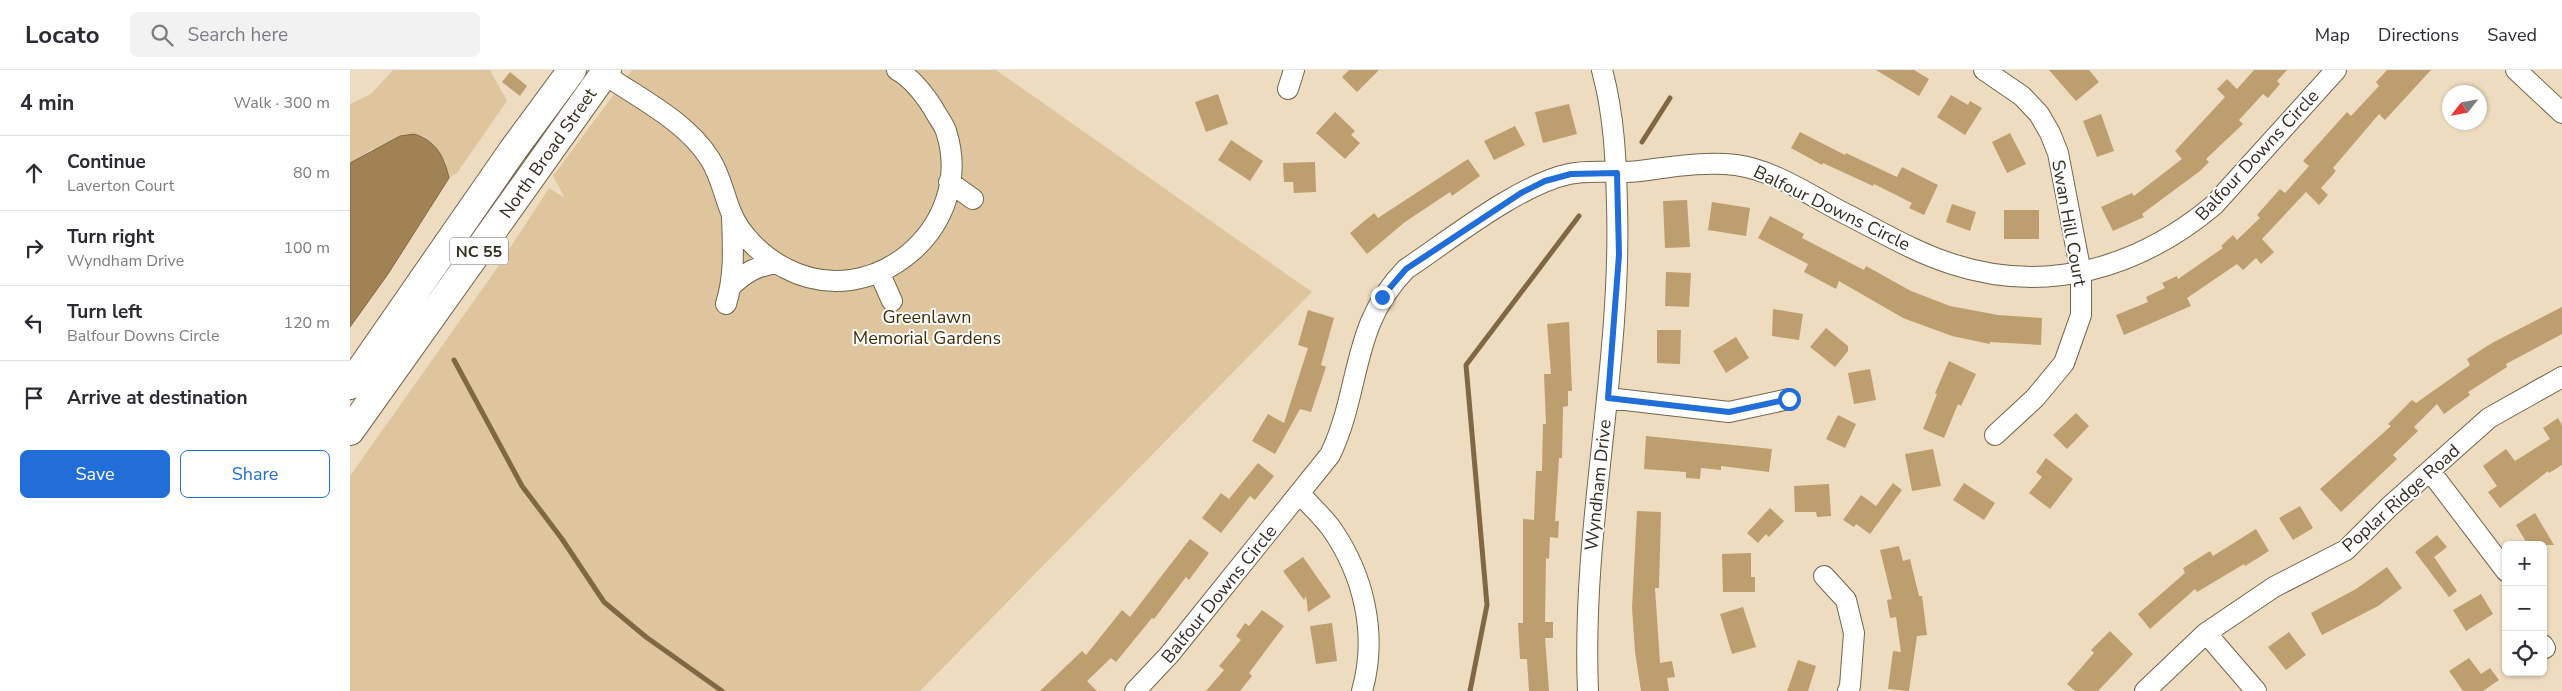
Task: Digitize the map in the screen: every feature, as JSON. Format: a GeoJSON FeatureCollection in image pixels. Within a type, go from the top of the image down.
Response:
{"type":"FeatureCollection","features":[{"type":"Feature","properties":{"kind":"highway","name":"North Broad Street"},"geometry":{"type":"LineString","coordinates":[[350,385],[513,150],[572,70]]}},
{"type":"Feature","properties":{"kind":"highway","name":"North Broad Street"},"geometry":{"type":"LineString","coordinates":[[350,431],[606,72]]}},
{"type":"Feature","properties":{"kind":"street"},"geometry":{"type":"LineString","coordinates":[[606,72],[680,126],[710,159],[732,214],[743,234],[776,263],[786,269],[820,279],[845,280],[880,272],[912,253],[926,240],[938,219],[949,182],[952,162],[946,130],[929,102],[906,75],[897,70]]}},
{"type":"Feature","properties":{"kind":"street","name":"Wyndham Drive"},"geometry":{"type":"LineString","coordinates":[[1588,691],[1585,633],[1592,542],[1608,398],[1619,255],[1617,173],[1611,103],[1602,70]]}},
{"type":"Feature","properties":{"kind":"street","name":"Swan Hill Court"},"geometry":{"type":"LineString","coordinates":[[1984,70],[2022,96],[2038,114],[2050,133],[2058,153],[2081,273],[2081,316],[2064,363],[2046,387],[1995,435]]}},
{"type":"Feature","properties":{"kind":"street","name":"Balfour Downs Circle"},"geometry":{"type":"LineString","coordinates":[[1135,691],[1169,655],[1330,455],[1341,433],[1365,335],[1382,297],[1406,269],[1521,193],[1545,181],[1571,174],[1617,173],[1693,165],[1737,165],[1778,179],[1924,253],[1953,264],[1994,274],[2018,276],[2081,273],[2140,253],[2194,222],[2214,204],[2336,70]]}},
{"type":"Feature","properties":{"kind":"street"},"geometry":{"type":"LineString","coordinates":[[2516,70],[2562,113]]}},
{"type":"Feature","properties":{"kind":"street"},"geometry":{"type":"LineString","coordinates":[[949,182],[973,199]]}},
{"type":"Feature","properties":{"kind":"street"},"geometry":{"type":"LineString","coordinates":[[732,214],[734,254],[728,295],[744,273],[759,266],[776,263]]}},
{"type":"Feature","properties":{"kind":"street"},"geometry":{"type":"LineString","coordinates":[[880,272],[892,301]]}},
{"type":"Feature","properties":{"kind":"street","name":"Poplar Ridge Road"},"geometry":{"type":"LineString","coordinates":[[2145,691],[2206,633],[2274,588],[2346,550],[2489,418],[2562,377]]}},
{"type":"Feature","properties":{"kind":"street"},"geometry":{"type":"LineString","coordinates":[[1608,398],[1729,412],[1789,399]]}},
{"type":"Feature","properties":{"kind":"street"},"geometry":{"type":"LineString","coordinates":[[2430,471],[2502,566]]}},
{"type":"Feature","properties":{"kind":"street"},"geometry":{"type":"LineString","coordinates":[[1300,494],[1330,527],[1356,572],[1364,599],[1368,626],[1368,653],[1362,691]]}},
{"type":"Feature","properties":{"kind":"street"},"geometry":{"type":"LineString","coordinates":[[1824,576],[1846,600],[1854,633],[1848,691]]}},
{"type":"Feature","properties":{"kind":"street"},"geometry":{"type":"LineString","coordinates":[[2206,633],[2256,691]]}},
{"type":"Feature","properties":{"kind":"green space"},"geometry":{"type":"Polygon","coordinates":[[[393,70],[490,70],[507,101],[457,173],[449,178],[445,161],[373,149],[350,163],[350,104],[371,94],[393,70]]]}},
{"type":"Feature","properties":{"kind":"green space","name":"Greenlawn Memorial Gardens"},"geometry":{"type":"Polygon","coordinates":[[[632,70],[996,70],[1312,292],[920,691],[350,691],[350,476],[495,271],[549,188],[565,198],[553,176],[632,70]]]}},
{"type":"Feature","properties":{"kind":"shaded area"},"geometry":{"type":"Polygon","coordinates":[[[414,134],[428,141],[438,150],[445,163],[449,178],[388,274],[350,327],[350,163],[400,136],[414,134]]]}},
{"type":"Feature","properties":{"kind":"building"},"geometry":{"type":"Polygon","coordinates":[[[1349,70],[1379,70],[1357,92],[1342,77],[1349,70]]]}},
{"type":"Feature","properties":{"kind":"building"},"geometry":{"type":"Polygon","coordinates":[[[1876,70],[1914,70],[1929,79],[1919,96],[1876,70]]]}},
{"type":"Feature","properties":{"kind":"building"},"geometry":{"type":"Polygon","coordinates":[[[2049,70],[2089,70],[2099,82],[2076,101],[2049,70]]]}},
{"type":"Feature","properties":{"kind":"building"},"geometry":{"type":"Polygon","coordinates":[[[2254,70],[2287,70],[2277,81],[2280,84],[2268,98],[2263,94],[2239,120],[2243,124],[2206,159],[2209,162],[2200,171],[2142,214],[2144,217],[2113,231],[2101,207],[2132,193],[2134,196],[2182,159],[2175,151],[2225,97],[2217,89],[2227,79],[2237,89],[2254,70]]]}},
{"type":"Feature","properties":{"kind":"building"},"geometry":{"type":"Polygon","coordinates":[[[2387,70],[2431,70],[2385,120],[2379,114],[2333,168],[2336,171],[2321,188],[2328,195],[2319,205],[2306,192],[2262,239],[2274,252],[2261,264],[2256,258],[2243,270],[2237,264],[2187,298],[2191,306],[2124,335],[2116,315],[2148,302],[2146,297],[2165,288],[2162,283],[2177,276],[2178,279],[2223,248],[2221,246],[2233,235],[2237,240],[2260,218],[2257,215],[2280,189],[2285,193],[2309,166],[2303,161],[2347,112],[2351,116],[2379,86],[2376,82],[2387,70]]]}},
{"type":"Feature","properties":{"kind":"building"},"geometry":{"type":"Polygon","coordinates":[[[510,72],[527,86],[520,96],[502,82],[510,72]]]}},
{"type":"Feature","properties":{"kind":"building"},"geometry":{"type":"Polygon","coordinates":[[[1218,94],[1228,124],[1206,132],[1195,102],[1218,94]]]}},
{"type":"Feature","properties":{"kind":"building"},"geometry":{"type":"Polygon","coordinates":[[[1951,95],[1968,105],[1970,101],[1982,108],[1965,135],[1937,117],[1951,95]]]}},
{"type":"Feature","properties":{"kind":"building"},"geometry":{"type":"Polygon","coordinates":[[[1569,104],[1577,134],[1543,143],[1535,112],[1569,104]]]}},
{"type":"Feature","properties":{"kind":"building"},"geometry":{"type":"Polygon","coordinates":[[[1335,112],[1355,131],[1351,135],[1360,143],[1345,159],[1316,133],[1335,112]]]}},
{"type":"Feature","properties":{"kind":"building"},"geometry":{"type":"Polygon","coordinates":[[[2101,114],[2114,151],[2097,157],[2083,121],[2101,114]]]}},
{"type":"Feature","properties":{"kind":"building"},"geometry":{"type":"Polygon","coordinates":[[[1515,126],[1525,145],[1494,160],[1484,141],[1515,126]]]}},
{"type":"Feature","properties":{"kind":"building"},"geometry":{"type":"Polygon","coordinates":[[[1800,132],[1845,155],[1846,153],[1897,177],[1902,167],[1938,185],[1924,215],[1909,208],[1912,203],[1874,184],[1873,186],[1823,163],[1822,165],[1791,148],[1800,132]]]}},
{"type":"Feature","properties":{"kind":"building"},"geometry":{"type":"Polygon","coordinates":[[[2010,133],[2026,164],[2007,173],[1992,142],[2010,133]]]}},
{"type":"Feature","properties":{"kind":"building"},"geometry":{"type":"Polygon","coordinates":[[[1231,140],[1263,161],[1250,181],[1218,160],[1231,140]]]}},
{"type":"Feature","properties":{"kind":"building"},"geometry":{"type":"Polygon","coordinates":[[[1468,159],[1480,176],[1452,196],[1450,192],[1405,222],[1367,254],[1350,233],[1374,213],[1378,218],[1468,159]]]}},
{"type":"Feature","properties":{"kind":"building"},"geometry":{"type":"Polygon","coordinates":[[[1315,162],[1316,192],[1294,193],[1293,182],[1284,182],[1283,163],[1315,162]]]}},
{"type":"Feature","properties":{"kind":"building"},"geometry":{"type":"Polygon","coordinates":[[[1687,200],[1690,247],[1665,248],[1663,201],[1687,200]]]}},
{"type":"Feature","properties":{"kind":"building"},"geometry":{"type":"Polygon","coordinates":[[[1712,202],[1750,208],[1746,236],[1708,230],[1712,202]]]}},
{"type":"Feature","properties":{"kind":"building"},"geometry":{"type":"Polygon","coordinates":[[[1952,204],[1976,212],[1970,231],[1946,222],[1952,204]]]}},
{"type":"Feature","properties":{"kind":"building"},"geometry":{"type":"Polygon","coordinates":[[[2004,210],[2039,210],[2039,239],[2004,239],[2004,210]]]}},
{"type":"Feature","properties":{"kind":"building"},"geometry":{"type":"Polygon","coordinates":[[[1770,216],[1804,234],[1802,238],[1864,270],[1866,266],[1911,291],[1950,306],[1998,315],[2042,318],[2041,345],[1990,342],[1990,344],[1952,336],[1903,318],[1839,281],[1836,289],[1804,272],[1808,264],[1758,238],[1770,216]]]}},
{"type":"Feature","properties":{"kind":"building"},"geometry":{"type":"Polygon","coordinates":[[[1666,272],[1691,273],[1689,307],[1665,306],[1666,272]]]}},
{"type":"Feature","properties":{"kind":"building"},"geometry":{"type":"Polygon","coordinates":[[[2562,307],[2562,334],[2506,364],[2507,367],[2468,392],[2470,395],[2444,414],[2437,404],[2414,427],[2418,431],[2393,455],[2397,459],[2341,512],[2320,489],[2391,426],[2388,424],[2412,400],[2416,403],[2470,365],[2467,359],[2492,343],[2562,307]]]}},
{"type":"Feature","properties":{"kind":"building"},"geometry":{"type":"Polygon","coordinates":[[[1773,309],[1803,314],[1799,340],[1772,336],[1773,309]]]}},
{"type":"Feature","properties":{"kind":"building"},"geometry":{"type":"Polygon","coordinates":[[[1308,310],[1334,318],[1321,365],[1326,367],[1311,412],[1300,409],[1275,454],[1252,441],[1268,414],[1284,423],[1308,348],[1298,345],[1308,310]]]}},
{"type":"Feature","properties":{"kind":"building"},"geometry":{"type":"Polygon","coordinates":[[[1569,322],[1572,391],[1568,391],[1568,406],[1563,407],[1562,458],[1559,458],[1555,521],[1559,521],[1558,538],[1550,537],[1549,559],[1546,558],[1545,622],[1553,622],[1553,638],[1545,638],[1549,691],[1529,691],[1527,659],[1520,659],[1518,623],[1523,623],[1523,519],[1534,520],[1536,471],[1542,471],[1543,424],[1546,424],[1544,374],[1551,374],[1547,324],[1569,322]]]}},
{"type":"Feature","properties":{"kind":"building"},"geometry":{"type":"Polygon","coordinates":[[[1826,328],[1848,346],[1848,351],[1835,367],[1810,347],[1826,328]]]}},
{"type":"Feature","properties":{"kind":"building"},"geometry":{"type":"Polygon","coordinates":[[[1657,330],[1681,330],[1680,364],[1657,363],[1657,330]]]}},
{"type":"Feature","properties":{"kind":"building"},"geometry":{"type":"Polygon","coordinates":[[[1736,337],[1749,358],[1726,373],[1713,351],[1736,337]]]}},
{"type":"Feature","properties":{"kind":"building"},"geometry":{"type":"Polygon","coordinates":[[[1949,361],[1976,374],[1961,406],[1958,404],[1944,438],[1923,429],[1937,394],[1935,393],[1949,361]]]}},
{"type":"Feature","properties":{"kind":"building"},"geometry":{"type":"Polygon","coordinates":[[[1870,369],[1876,400],[1854,404],[1848,373],[1870,369]]]}},
{"type":"Feature","properties":{"kind":"building"},"geometry":{"type":"Polygon","coordinates":[[[2076,413],[2089,426],[2067,449],[2053,435],[2076,413]]]}},
{"type":"Feature","properties":{"kind":"building"},"geometry":{"type":"Polygon","coordinates":[[[1838,415],[1856,424],[1845,448],[1826,439],[1838,415]]]}},
{"type":"Feature","properties":{"kind":"building"},"geometry":{"type":"Polygon","coordinates":[[[2558,418],[2562,425],[2562,465],[2549,473],[2548,471],[2500,508],[2488,492],[2497,486],[2483,466],[2506,449],[2515,461],[2550,439],[2543,428],[2558,418]]]}},
{"type":"Feature","properties":{"kind":"building"},"geometry":{"type":"Polygon","coordinates":[[[1646,436],[1772,449],[1769,472],[1721,466],[1721,470],[1701,468],[1700,479],[1686,478],[1686,472],[1644,469],[1646,436]]]}},
{"type":"Feature","properties":{"kind":"building"},"geometry":{"type":"Polygon","coordinates":[[[1933,449],[1941,486],[1912,491],[1905,454],[1933,449]]]}},
{"type":"Feature","properties":{"kind":"building"},"geometry":{"type":"Polygon","coordinates":[[[2046,458],[2073,479],[2050,509],[2029,493],[2042,477],[2036,472],[2046,458]]]}},
{"type":"Feature","properties":{"kind":"building"},"geometry":{"type":"Polygon","coordinates":[[[1258,463],[1274,476],[1255,500],[1250,496],[1221,533],[1202,518],[1221,493],[1229,499],[1258,463]]]}},
{"type":"Feature","properties":{"kind":"building"},"geometry":{"type":"Polygon","coordinates":[[[1893,483],[1902,490],[1870,534],[1856,524],[1854,527],[1843,520],[1861,495],[1876,506],[1893,483]]]}},
{"type":"Feature","properties":{"kind":"building"},"geometry":{"type":"Polygon","coordinates":[[[1964,483],[1995,503],[1984,520],[1953,500],[1964,483]]]}},
{"type":"Feature","properties":{"kind":"building"},"geometry":{"type":"Polygon","coordinates":[[[1829,484],[1831,516],[1817,517],[1816,512],[1795,512],[1794,486],[1829,484]]]}},
{"type":"Feature","properties":{"kind":"building"},"geometry":{"type":"Polygon","coordinates":[[[2300,506],[2313,528],[2293,540],[2279,518],[2300,506]]]}},
{"type":"Feature","properties":{"kind":"building"},"geometry":{"type":"Polygon","coordinates":[[[1770,508],[1784,521],[1769,537],[1766,534],[1758,543],[1747,533],[1770,508]]]}},
{"type":"Feature","properties":{"kind":"building"},"geometry":{"type":"Polygon","coordinates":[[[1637,511],[1661,512],[1659,588],[1655,588],[1660,663],[1672,661],[1675,677],[1667,678],[1669,691],[1641,691],[1635,652],[1632,608],[1637,511]]]}},
{"type":"Feature","properties":{"kind":"building"},"geometry":{"type":"Polygon","coordinates":[[[2535,513],[2554,545],[2547,545],[2547,541],[2526,541],[2516,525],[2535,513]]]}},
{"type":"Feature","properties":{"kind":"building"},"geometry":{"type":"Polygon","coordinates":[[[2256,529],[2269,551],[2197,592],[2195,589],[2150,629],[2138,614],[2185,573],[2183,568],[2210,551],[2213,556],[2256,529]]]}},
{"type":"Feature","properties":{"kind":"building"},"geometry":{"type":"Polygon","coordinates":[[[2437,535],[2447,547],[2434,557],[2457,591],[2449,597],[2415,552],[2437,535]]]}},
{"type":"Feature","properties":{"kind":"building"},"geometry":{"type":"Polygon","coordinates":[[[1190,539],[1209,553],[1189,580],[1186,577],[1154,619],[1152,618],[1116,662],[1111,658],[1087,681],[1097,691],[1040,691],[1082,651],[1086,655],[1122,610],[1130,617],[1190,539]]]}},
{"type":"Feature","properties":{"kind":"building"},"geometry":{"type":"Polygon","coordinates":[[[1899,546],[1903,561],[1910,559],[1919,596],[1922,596],[1927,635],[1917,636],[1909,691],[1888,689],[1893,651],[1901,652],[1896,617],[1890,618],[1887,600],[1892,599],[1880,550],[1899,546]]]}},
{"type":"Feature","properties":{"kind":"building"},"geometry":{"type":"Polygon","coordinates":[[[1751,553],[1751,577],[1755,577],[1755,592],[1723,592],[1722,554],[1751,553]]]}},
{"type":"Feature","properties":{"kind":"building"},"geometry":{"type":"Polygon","coordinates":[[[1303,557],[1331,597],[1308,612],[1306,596],[1304,600],[1283,571],[1303,557]]]}},
{"type":"Feature","properties":{"kind":"building"},"geometry":{"type":"Polygon","coordinates":[[[2387,567],[2402,588],[2378,606],[2322,635],[2311,613],[2356,589],[2387,567]]]}},
{"type":"Feature","properties":{"kind":"building"},"geometry":{"type":"Polygon","coordinates":[[[2481,594],[2493,614],[2466,631],[2453,610],[2481,594]]]}},
{"type":"Feature","properties":{"kind":"building"},"geometry":{"type":"Polygon","coordinates":[[[1743,607],[1756,647],[1732,654],[1720,614],[1743,607]]]}},
{"type":"Feature","properties":{"kind":"building"},"geometry":{"type":"Polygon","coordinates":[[[1262,610],[1284,626],[1249,673],[1252,676],[1240,691],[1206,691],[1224,670],[1219,666],[1241,640],[1236,636],[1245,623],[1249,626],[1262,610]]]}},
{"type":"Feature","properties":{"kind":"building"},"geometry":{"type":"Polygon","coordinates":[[[1332,623],[1337,661],[1316,664],[1310,626],[1332,623]]]}},
{"type":"Feature","properties":{"kind":"building"},"geometry":{"type":"Polygon","coordinates":[[[2110,631],[2133,654],[2098,691],[2075,691],[2067,684],[2094,653],[2091,650],[2110,631]]]}},
{"type":"Feature","properties":{"kind":"building"},"geometry":{"type":"Polygon","coordinates":[[[2289,632],[2306,655],[2286,670],[2268,647],[2289,632]]]}},
{"type":"Feature","properties":{"kind":"building"},"geometry":{"type":"Polygon","coordinates":[[[2469,658],[2481,674],[2490,668],[2499,680],[2483,691],[2463,691],[2449,671],[2469,658]]]}},
{"type":"Feature","properties":{"kind":"building"},"geometry":{"type":"Polygon","coordinates":[[[1798,660],[1816,666],[1808,691],[1787,691],[1798,660]]]}},
{"type":"Feature","properties":{"kind":"waterway"},"geometry":{"type":"LineString","coordinates":[[1642,142],[1670,98]]}},
{"type":"Feature","properties":{"kind":"waterway"},"geometry":{"type":"LineString","coordinates":[[1470,691],[1487,605],[1466,365],[1579,216]]}},
{"type":"Feature","properties":{"kind":"waterway"},"geometry":{"type":"LineString","coordinates":[[454,360],[522,486],[562,539],[604,602],[646,637],[722,691]]}},
{"type":"Feature","properties":{"kind":"route"},"geometry":{"type":"LineString","coordinates":[[1382,297],[1406,269],[1521,193],[1545,181],[1571,174],[1617,173],[1619,255],[1608,398],[1729,412],[1789,399]]}}]}
